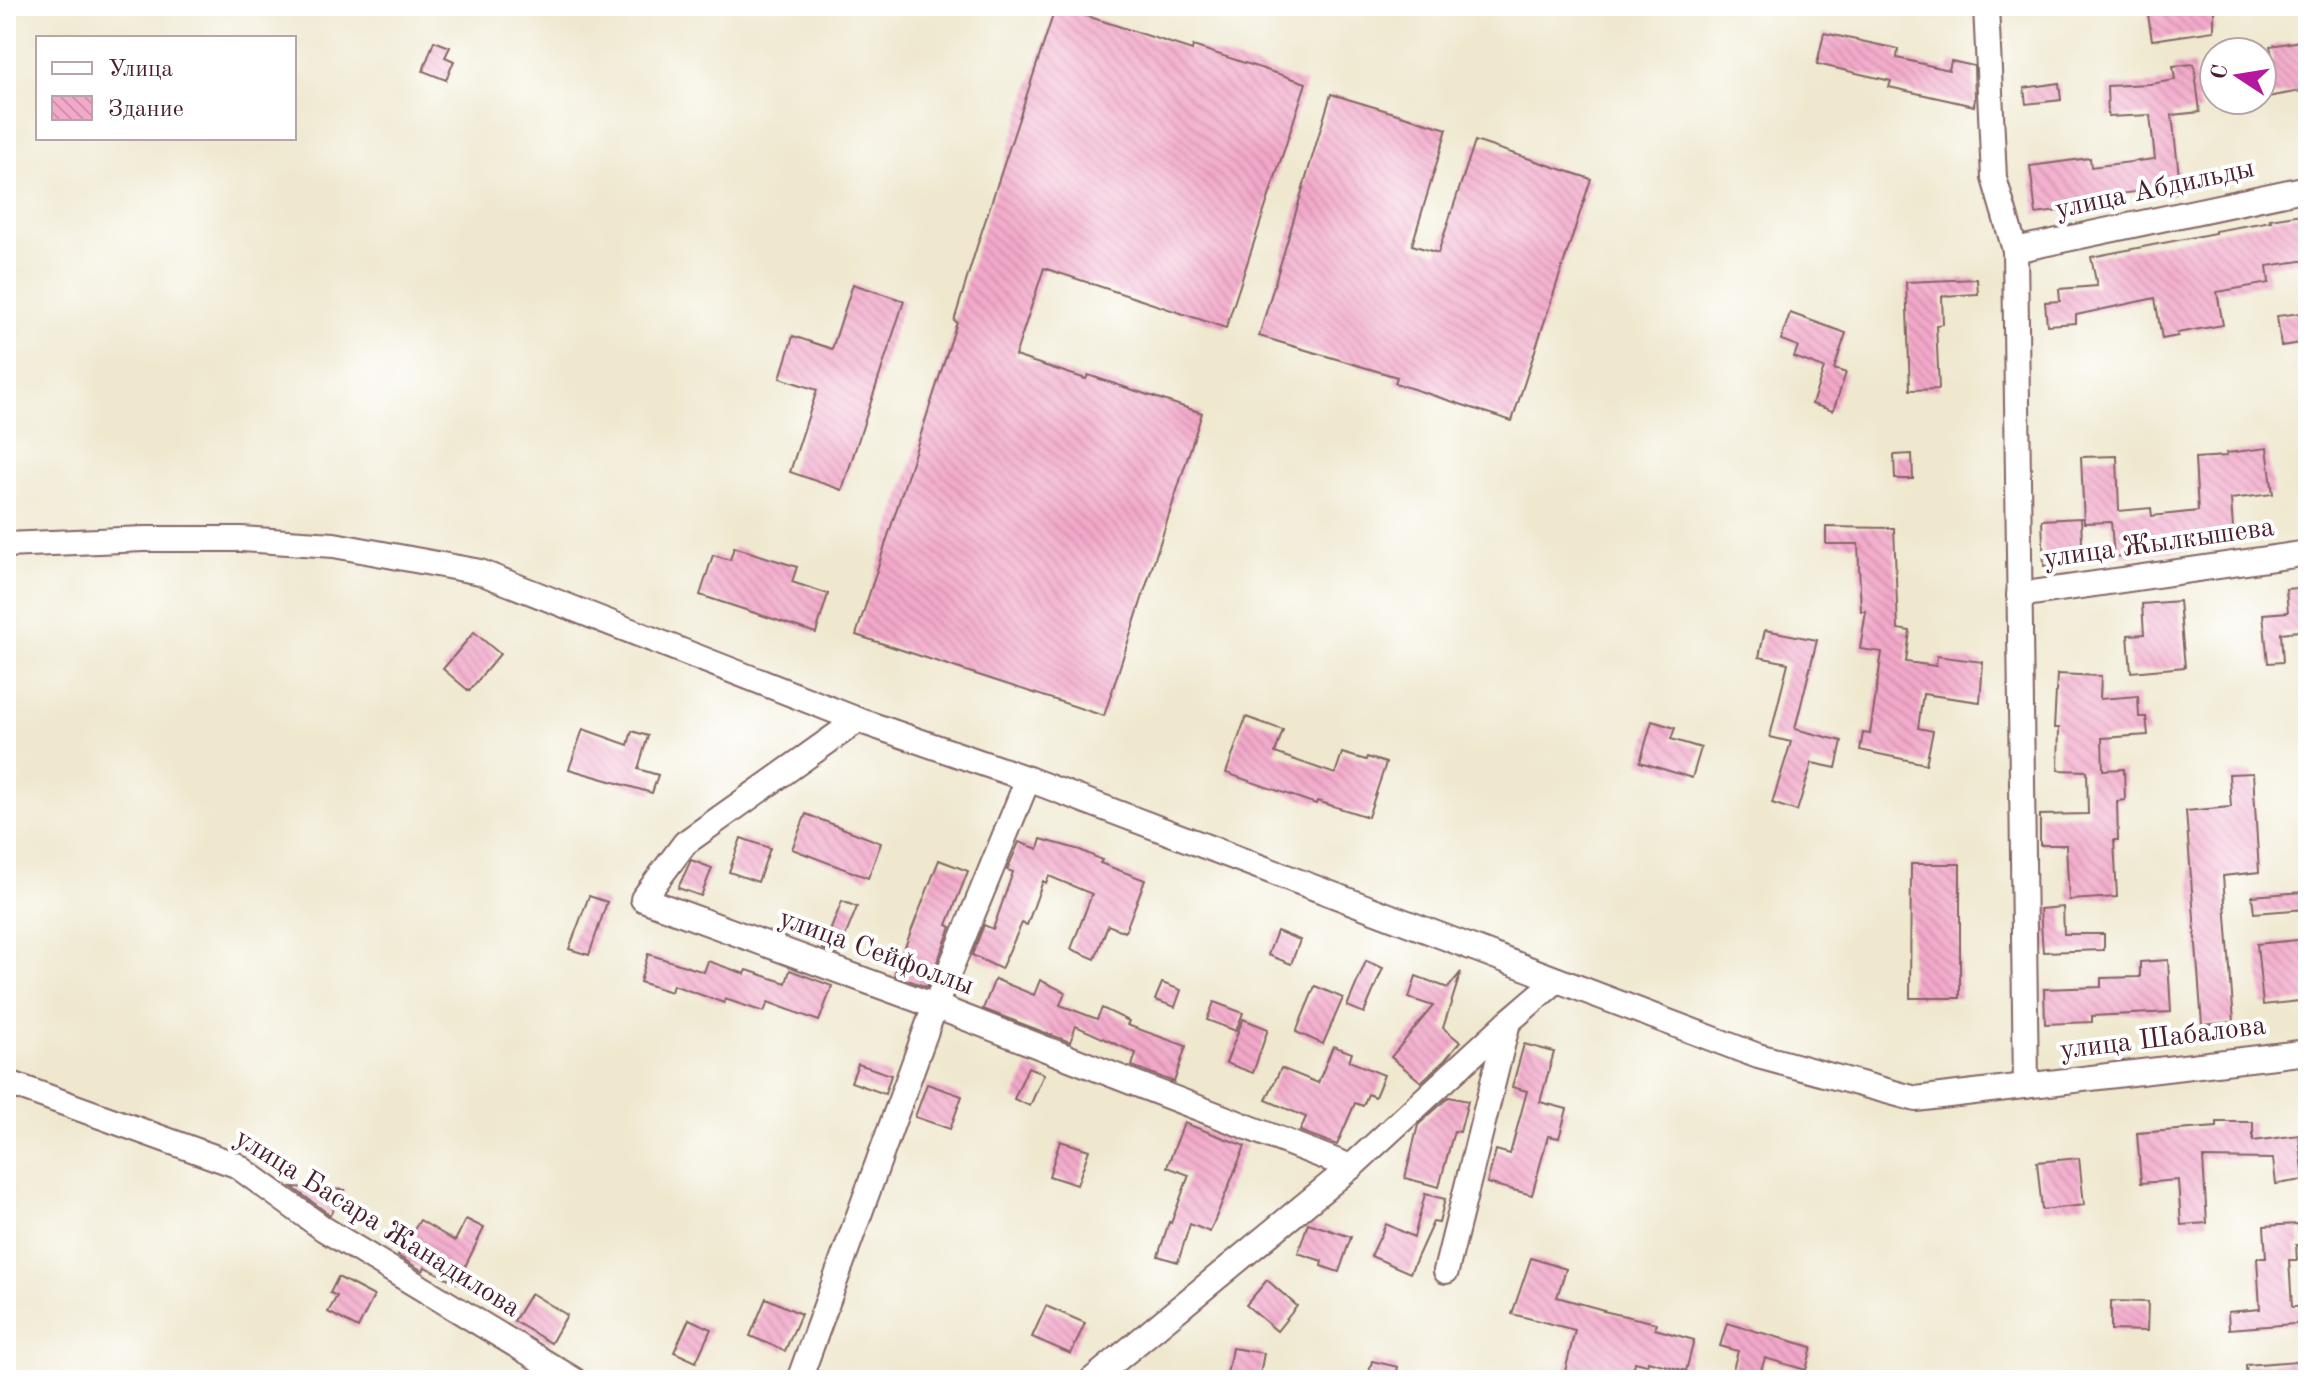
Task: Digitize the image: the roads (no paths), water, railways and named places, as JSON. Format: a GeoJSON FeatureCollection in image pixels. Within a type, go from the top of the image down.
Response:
{"type":"FeatureCollection","features":[{"type":"Feature","properties":{"kind":"street"},"geometry":{"type":"LineString","coordinates":[[1986,6],[1994,178],[2015,250],[2026,1086]]}},
{"type":"Feature","properties":{"kind":"street","name":"улица Абдильды"},"geometry":{"type":"LineString","coordinates":[[2015,250],[2308,188]]}},
{"type":"Feature","properties":{"kind":"street","name":"улица Шабалова"},"geometry":{"type":"LineString","coordinates":[[6,545],[144,539],[257,540],[334,545],[480,572],[858,720],[1028,779],[1758,1056],[1916,1099],[2308,1052]]}},
{"type":"Feature","properties":{"kind":"street","name":"улица Жылкышева"},"geometry":{"type":"LineString","coordinates":[[2019,595],[2308,553]]}},
{"type":"Feature","properties":{"kind":"street","name":"улица Сейфоллы"},"geometry":{"type":"LineString","coordinates":[[858,720],[685,843],[643,899],[935,1006],[1351,1167]]}},
{"type":"Feature","properties":{"kind":"street"},"geometry":{"type":"LineString","coordinates":[[799,1380],[935,1006],[1028,779]]}},
{"type":"Feature","properties":{"kind":"street"},"geometry":{"type":"LineString","coordinates":[[1092,1380],[1351,1167],[1557,980]]}},
{"type":"Feature","properties":{"kind":"street"},"geometry":{"type":"LineString","coordinates":[[1446,1271],[1508,1022]]}},
{"type":"Feature","properties":{"kind":"street","name":"улица Басара Жанадилова"},"geometry":{"type":"LineString","coordinates":[[6,1082],[236,1165],[324,1229],[574,1380]]}}]}
